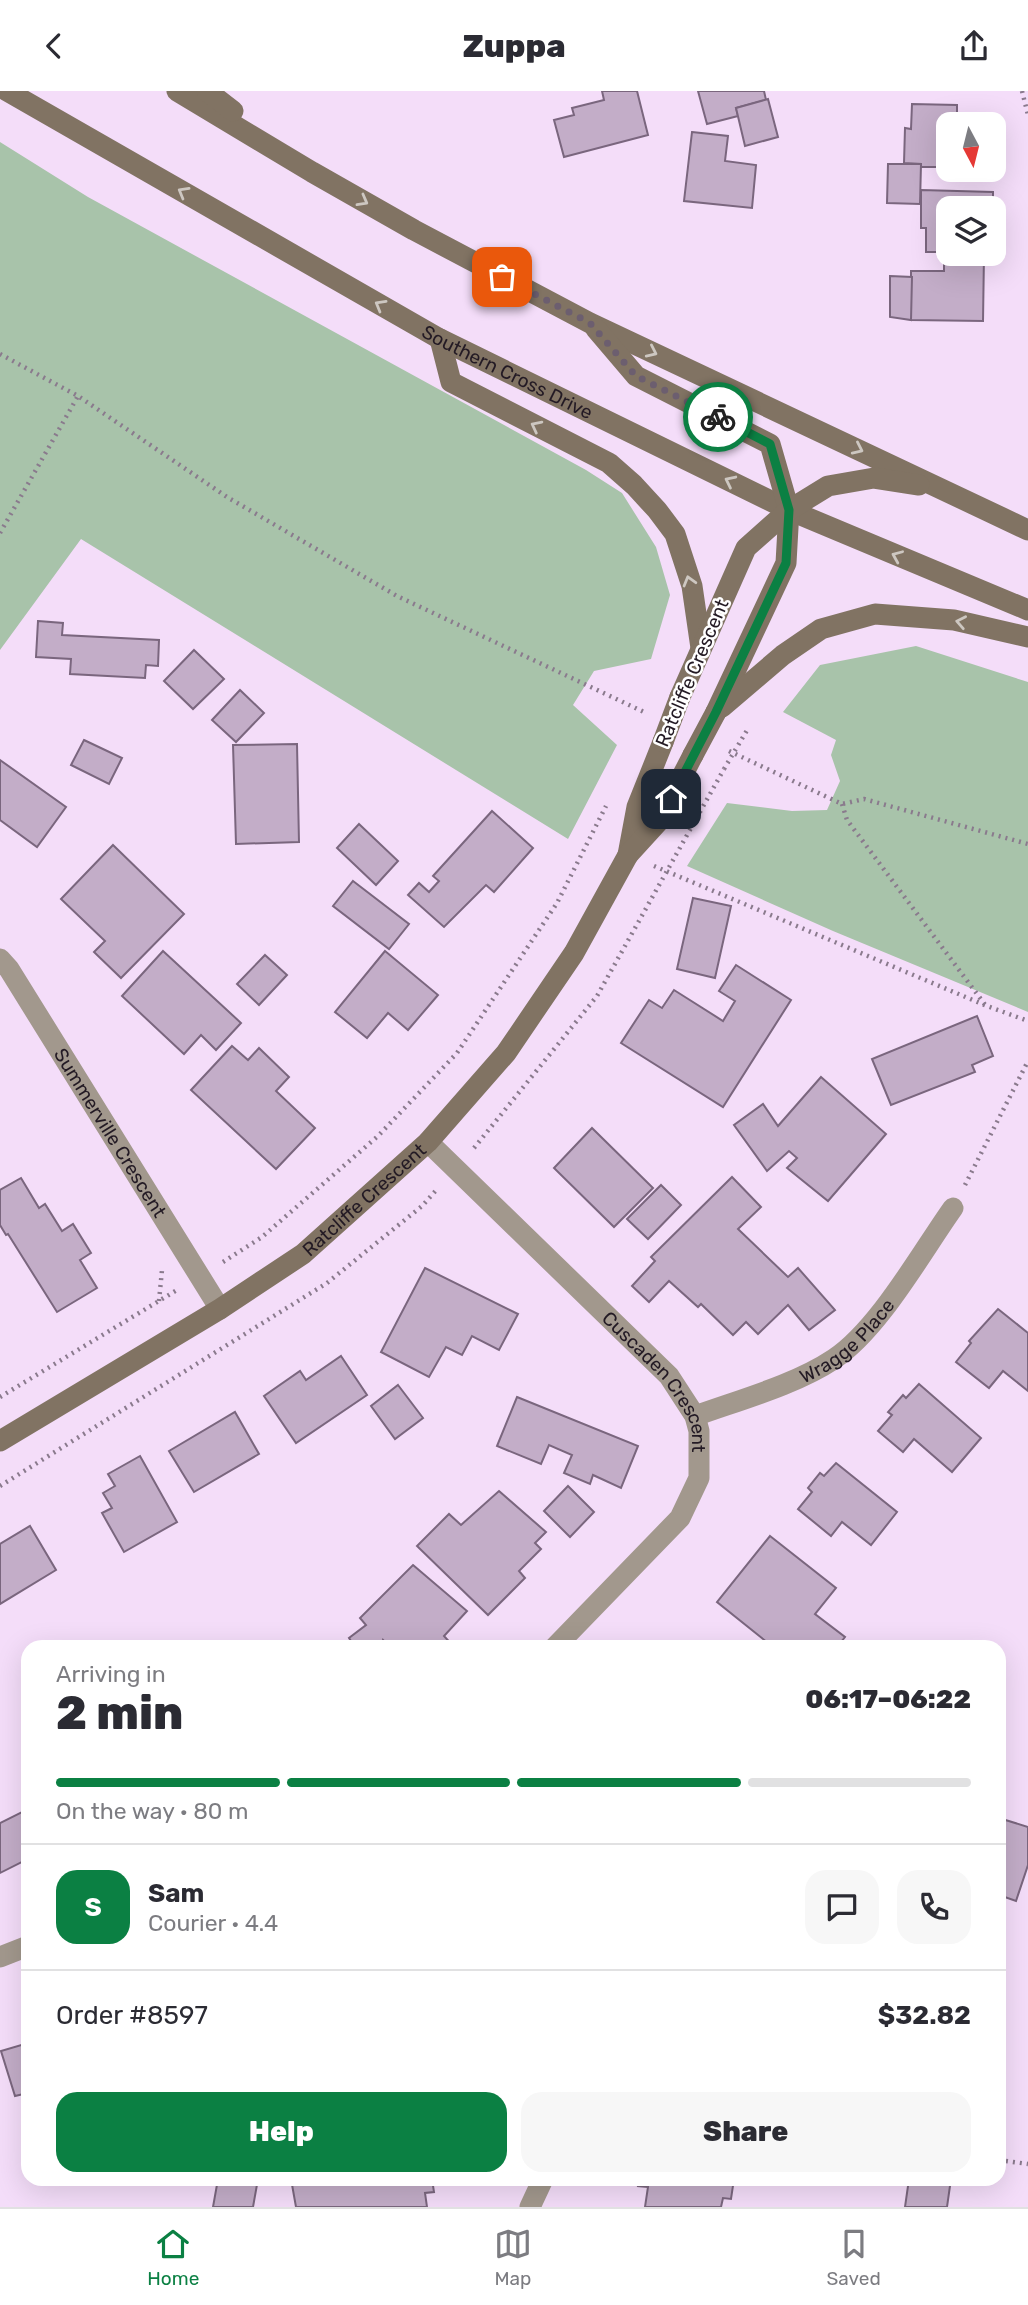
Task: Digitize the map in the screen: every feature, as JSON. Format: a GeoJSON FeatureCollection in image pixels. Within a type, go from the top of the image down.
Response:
{"type":"FeatureCollection","features":[{"type":"Feature","properties":{"kind":"main road","name":"Southern Cross Drive"},"geometry":{"type":"LineString","coordinates":[[7,91],[440,339],[789,510],[1028,610]]}},
{"type":"Feature","properties":{"kind":"main road"},"geometry":{"type":"LineString","coordinates":[[177,91],[414,230],[590,323],[1028,530]]}},
{"type":"Feature","properties":{"kind":"main road"},"geometry":{"type":"LineString","coordinates":[[207,91],[312,172]]}},
{"type":"Feature","properties":{"kind":"main road","name":"Ratcliffe Crescent"},"geometry":{"type":"LineString","coordinates":[[0,1441],[220,1309],[303,1254],[428,1142],[506,1053],[574,953],[628,855],[659,821],[716,712],[786,563],[789,510],[770,444],[636,376],[590,323]]}},
{"type":"Feature","properties":{"kind":"main road"},"geometry":{"type":"LineString","coordinates":[[440,339],[451,382],[609,463],[657,510],[675,534],[692,586],[701,648]]}},
{"type":"Feature","properties":{"kind":"main road","name":"Ratcliffe Crescent"},"geometry":{"type":"LineString","coordinates":[[628,855],[637,807],[680,697],[746,548],[789,510],[828,486],[874,478],[942,489]]}},
{"type":"Feature","properties":{"kind":"main road"},"geometry":{"type":"LineString","coordinates":[[716,712],[783,655],[821,629],[875,614],[954,620],[1028,637]]}},
{"type":"Feature","properties":{"kind":"street","name":"Summerville Crescent"},"geometry":{"type":"LineString","coordinates":[[0,959],[9,969],[220,1309]]}},
{"type":"Feature","properties":{"kind":"street","name":"Cuscaden Crescent"},"geometry":{"type":"LineString","coordinates":[[428,1142],[669,1376],[695,1416],[699,1431],[699,1478],[680,1518],[562,1640]]}},
{"type":"Feature","properties":{"kind":"street","name":"Wragge Place"},"geometry":{"type":"LineString","coordinates":[[695,1416],[793,1380],[834,1359],[870,1328],[953,1208]]}},
{"type":"Feature","properties":{"kind":"street"},"geometry":{"type":"LineString","coordinates":[[0,1957],[21,1949]]}},
{"type":"Feature","properties":{"kind":"street"},"geometry":{"type":"LineString","coordinates":[[530,2207],[540,2186]]}},
{"type":"Feature","properties":{"kind":"path"},"geometry":{"type":"LineString","coordinates":[[1022,91],[1028,115]]}},
{"type":"Feature","properties":{"kind":"path"},"geometry":{"type":"LineString","coordinates":[[0,354],[78,396],[227,497],[397,596],[657,717]]}},
{"type":"Feature","properties":{"kind":"path"},"geometry":{"type":"LineString","coordinates":[[0,533],[78,396]]}},
{"type":"Feature","properties":{"kind":"path"},"geometry":{"type":"LineString","coordinates":[[494,1127],[597,996],[749,727]]}},
{"type":"Feature","properties":{"kind":"path"},"geometry":{"type":"LineString","coordinates":[[718,746],[842,804],[864,799],[1028,844]]}},
{"type":"Feature","properties":{"kind":"path"},"geometry":{"type":"LineString","coordinates":[[262,1237],[378,1136],[457,1053],[557,903],[611,797]]}},
{"type":"Feature","properties":{"kind":"path"},"geometry":{"type":"LineString","coordinates":[[842,804],[847,820],[987,1006]]}},
{"type":"Feature","properties":{"kind":"path"},"geometry":{"type":"LineString","coordinates":[[667,871],[1028,1021]]}},
{"type":"Feature","properties":{"kind":"path"},"geometry":{"type":"LineString","coordinates":[[953,1208],[1028,1061]]}},
{"type":"Feature","properties":{"kind":"path"},"geometry":{"type":"LineString","coordinates":[[0,1486],[327,1283],[422,1206]]}},
{"type":"Feature","properties":{"kind":"path"},"geometry":{"type":"LineString","coordinates":[[0,1397],[141,1313]]}},
{"type":"Feature","properties":{"kind":"path"},"geometry":{"type":"LineString","coordinates":[[1006,2161],[1028,2164]]}},
{"type":"Feature","properties":{"kind":"green space"},"geometry":{"type":"Polygon","coordinates":[[[0,142],[88,197],[586,470],[622,493],[656,547],[670,595],[651,659],[594,671],[573,705],[617,745],[568,839],[81,539],[0,650],[0,142]]]}},
{"type":"Feature","properties":{"kind":"green space"},"geometry":{"type":"Polygon","coordinates":[[[916,646],[1028,682],[1028,1012],[833,931],[687,866],[727,803],[792,811],[827,810],[840,781],[831,755],[836,740],[783,712],[820,665],[916,646]]]}},
{"type":"Feature","properties":{"kind":"building"},"geometry":{"type":"Polygon","coordinates":[[[602,91],[637,91],[648,135],[564,157],[554,120],[574,115],[572,108],[604,100],[602,91]]]}},
{"type":"Feature","properties":{"kind":"building"},"geometry":{"type":"Polygon","coordinates":[[[698,91],[764,91],[766,100],[736,108],[738,116],[707,124],[698,91]]]}},
{"type":"Feature","properties":{"kind":"building"},"geometry":{"type":"Polygon","coordinates":[[[768,99],[778,137],[745,146],[736,108],[768,99]]]}},
{"type":"Feature","properties":{"kind":"building"},"geometry":{"type":"Polygon","coordinates":[[[912,104],[957,105],[957,112],[936,112],[936,167],[904,163],[905,128],[911,129],[912,104]]]}},
{"type":"Feature","properties":{"kind":"building"},"geometry":{"type":"Polygon","coordinates":[[[692,132],[728,136],[725,161],[756,165],[752,208],[684,201],[692,132]]]}},
{"type":"Feature","properties":{"kind":"building"},"geometry":{"type":"Polygon","coordinates":[[[888,164],[921,164],[920,204],[887,203],[888,164]]]}},
{"type":"Feature","properties":{"kind":"building"},"geometry":{"type":"Polygon","coordinates":[[[921,190],[993,192],[993,196],[936,196],[936,252],[926,252],[926,228],[921,228],[921,190]]]}},
{"type":"Feature","properties":{"kind":"building"},"geometry":{"type":"Polygon","coordinates":[[[944,266],[984,266],[983,321],[911,320],[911,271],[944,271],[944,266]]]}},
{"type":"Feature","properties":{"kind":"building"},"geometry":{"type":"Polygon","coordinates":[[[890,276],[912,277],[911,320],[890,317],[890,276]]]}},
{"type":"Feature","properties":{"kind":"building"},"geometry":{"type":"Polygon","coordinates":[[[38,621],[63,623],[62,635],[159,640],[158,666],[146,665],[145,678],[70,674],[71,659],[36,657],[38,621]]]}},
{"type":"Feature","properties":{"kind":"building"},"geometry":{"type":"Polygon","coordinates":[[[194,650],[224,679],[193,709],[164,681],[194,650]]]}},
{"type":"Feature","properties":{"kind":"building"},"geometry":{"type":"Polygon","coordinates":[[[240,690],[264,713],[236,742],[212,720],[240,690]]]}},
{"type":"Feature","properties":{"kind":"building"},"geometry":{"type":"Polygon","coordinates":[[[84,740],[122,758],[109,784],[71,765],[84,740]]]}},
{"type":"Feature","properties":{"kind":"building"},"geometry":{"type":"Polygon","coordinates":[[[297,744],[299,842],[236,844],[233,745],[297,744]]]}},
{"type":"Feature","properties":{"kind":"building"},"geometry":{"type":"Polygon","coordinates":[[[0,760],[66,807],[37,847],[0,820],[0,760]]]}},
{"type":"Feature","properties":{"kind":"building"},"geometry":{"type":"Polygon","coordinates":[[[492,811],[533,848],[494,892],[486,885],[444,927],[408,895],[419,883],[429,892],[439,881],[433,876],[492,811]]]}},
{"type":"Feature","properties":{"kind":"building"},"geometry":{"type":"Polygon","coordinates":[[[359,824],[398,861],[376,885],[337,848],[359,824]]]}},
{"type":"Feature","properties":{"kind":"building"},"geometry":{"type":"Polygon","coordinates":[[[113,845],[184,914],[121,978],[94,952],[105,941],[61,899],[113,845]]]}},
{"type":"Feature","properties":{"kind":"building"},"geometry":{"type":"Polygon","coordinates":[[[353,881],[409,924],[389,949],[333,906],[353,881]]]}},
{"type":"Feature","properties":{"kind":"building"},"geometry":{"type":"Polygon","coordinates":[[[693,898],[731,906],[715,978],[677,969],[693,898]]]}},
{"type":"Feature","properties":{"kind":"building"},"geometry":{"type":"Polygon","coordinates":[[[163,951],[241,1023],[216,1050],[201,1035],[184,1054],[122,996],[163,951]]]}},
{"type":"Feature","properties":{"kind":"building"},"geometry":{"type":"Polygon","coordinates":[[[385,951],[438,995],[408,1030],[388,1013],[367,1038],[335,1012],[385,951]]]}},
{"type":"Feature","properties":{"kind":"building"},"geometry":{"type":"Polygon","coordinates":[[[265,955],[287,975],[259,1005],[237,984],[265,955]]]}},
{"type":"Feature","properties":{"kind":"building"},"geometry":{"type":"Polygon","coordinates":[[[736,965],[791,1000],[723,1107],[621,1043],[649,1000],[662,1008],[674,990],[723,1021],[735,1001],[719,991],[736,965]]]}},
{"type":"Feature","properties":{"kind":"building"},"geometry":{"type":"Polygon","coordinates":[[[977,1016],[993,1056],[972,1065],[975,1072],[891,1105],[872,1059],[977,1016]]]}},
{"type":"Feature","properties":{"kind":"building"},"geometry":{"type":"Polygon","coordinates":[[[232,1046],[248,1060],[259,1048],[289,1077],[276,1091],[315,1128],[276,1169],[191,1090],[232,1046]]]}},
{"type":"Feature","properties":{"kind":"building"},"geometry":{"type":"Polygon","coordinates":[[[821,1077],[886,1134],[828,1201],[787,1168],[797,1158],[789,1151],[767,1171],[734,1125],[763,1104],[778,1126],[821,1077]]]}},
{"type":"Feature","properties":{"kind":"building"},"geometry":{"type":"Polygon","coordinates":[[[592,1128],[653,1188],[614,1227],[554,1168],[592,1128]]]}},
{"type":"Feature","properties":{"kind":"building"},"geometry":{"type":"Polygon","coordinates":[[[732,1177],[761,1207],[738,1229],[788,1277],[798,1268],[835,1310],[809,1330],[788,1305],[758,1334],[746,1322],[733,1335],[701,1304],[698,1307],[669,1281],[649,1302],[632,1286],[655,1261],[651,1257],[732,1177]]]}},
{"type":"Feature","properties":{"kind":"building"},"geometry":{"type":"Polygon","coordinates":[[[21,1178],[39,1208],[45,1204],[62,1231],[73,1224],[91,1253],[80,1260],[97,1288],[57,1312],[0,1225],[0,1190],[21,1178]]]}},
{"type":"Feature","properties":{"kind":"building"},"geometry":{"type":"Polygon","coordinates":[[[661,1185],[681,1205],[648,1239],[627,1219],[661,1185]]]}},
{"type":"Feature","properties":{"kind":"building"},"geometry":{"type":"Polygon","coordinates":[[[425,1268],[518,1314],[499,1350],[472,1336],[462,1355],[446,1347],[429,1377],[381,1352],[425,1268]]]}},
{"type":"Feature","properties":{"kind":"building"},"geometry":{"type":"Polygon","coordinates":[[[998,1309],[1028,1333],[1028,1391],[1003,1371],[989,1388],[956,1362],[971,1343],[969,1341],[998,1309]]]}},
{"type":"Feature","properties":{"kind":"building"},"geometry":{"type":"Polygon","coordinates":[[[341,1356],[367,1395],[296,1443],[264,1396],[300,1371],[306,1380],[341,1356]]]}},
{"type":"Feature","properties":{"kind":"building"},"geometry":{"type":"Polygon","coordinates":[[[919,1384],[981,1438],[952,1472],[914,1439],[903,1452],[878,1431],[892,1415],[888,1412],[903,1395],[906,1398],[919,1384]]]}},
{"type":"Feature","properties":{"kind":"building"},"geometry":{"type":"Polygon","coordinates":[[[398,1385],[423,1418],[395,1439],[371,1406],[398,1385]]]}},
{"type":"Feature","properties":{"kind":"building"},"geometry":{"type":"Polygon","coordinates":[[[517,1397],[638,1446],[621,1488],[593,1475],[590,1484],[564,1473],[572,1455],[549,1445],[541,1464],[497,1446],[517,1397]]]}},
{"type":"Feature","properties":{"kind":"building"},"geometry":{"type":"Polygon","coordinates":[[[235,1412],[259,1454],[194,1492],[169,1451],[235,1412]]]}},
{"type":"Feature","properties":{"kind":"building"},"geometry":{"type":"Polygon","coordinates":[[[140,1456],[177,1522],[124,1552],[102,1513],[112,1508],[103,1493],[115,1486],[108,1474],[140,1456]]]}},
{"type":"Feature","properties":{"kind":"building"},"geometry":{"type":"Polygon","coordinates":[[[836,1463],[897,1512],[871,1545],[842,1522],[831,1536],[798,1509],[812,1492],[808,1488],[820,1473],[824,1476],[836,1463]]]}},
{"type":"Feature","properties":{"kind":"building"},"geometry":{"type":"Polygon","coordinates":[[[568,1486],[594,1512],[570,1537],[544,1511],[568,1486]]]}},
{"type":"Feature","properties":{"kind":"building"},"geometry":{"type":"Polygon","coordinates":[[[499,1491],[546,1532],[535,1543],[541,1549],[519,1571],[525,1578],[488,1615],[417,1546],[449,1514],[461,1525],[499,1491]]]}},
{"type":"Feature","properties":{"kind":"building"},"geometry":{"type":"Polygon","coordinates":[[[30,1526],[56,1570],[0,1604],[0,1544],[30,1526]]]}},
{"type":"Feature","properties":{"kind":"building"},"geometry":{"type":"Polygon","coordinates":[[[770,1536],[836,1588],[815,1614],[845,1637],[843,1640],[764,1640],[717,1602],[770,1536]]]}},
{"type":"Feature","properties":{"kind":"building"},"geometry":{"type":"Polygon","coordinates":[[[413,1565],[467,1611],[444,1636],[448,1640],[350,1640],[349,1638],[366,1625],[360,1618],[413,1565]]]}},
{"type":"Feature","properties":{"kind":"building"},"geometry":{"type":"Polygon","coordinates":[[[21,1812],[21,1862],[0,1873],[0,1823],[21,1812]]]}},
{"type":"Feature","properties":{"kind":"building"},"geometry":{"type":"Polygon","coordinates":[[[1006,1820],[1028,1827],[1028,1865],[1016,1901],[1006,1897],[1006,1820]]]}},
{"type":"Feature","properties":{"kind":"building"},"geometry":{"type":"Polygon","coordinates":[[[21,2045],[21,2095],[15,2096],[1,2051],[21,2045]]]}},
{"type":"Feature","properties":{"kind":"building"},"geometry":{"type":"Polygon","coordinates":[[[217,2186],[257,2186],[253,2207],[213,2207],[217,2186]]]}},
{"type":"Feature","properties":{"kind":"building"},"geometry":{"type":"Polygon","coordinates":[[[292,2186],[433,2186],[434,2192],[425,2193],[427,2207],[296,2207],[292,2186]]]}},
{"type":"Feature","properties":{"kind":"building"},"geometry":{"type":"Polygon","coordinates":[[[638,2186],[733,2186],[731,2199],[723,2198],[721,2207],[645,2207],[648,2187],[638,2186]]]}},
{"type":"Feature","properties":{"kind":"building"},"geometry":{"type":"Polygon","coordinates":[[[908,2186],[950,2186],[947,2207],[905,2207],[908,2186]]]}},
{"type":"Feature","properties":{"kind":"way so far"},"geometry":{"type":"LineString","coordinates":[[502,277],[590,323],[636,376],[718,417]]}},
{"type":"Feature","properties":{"kind":"route"},"geometry":{"type":"LineString","coordinates":[[671,799],[716,712],[786,563],[789,510],[770,444],[718,417]]}}]}
